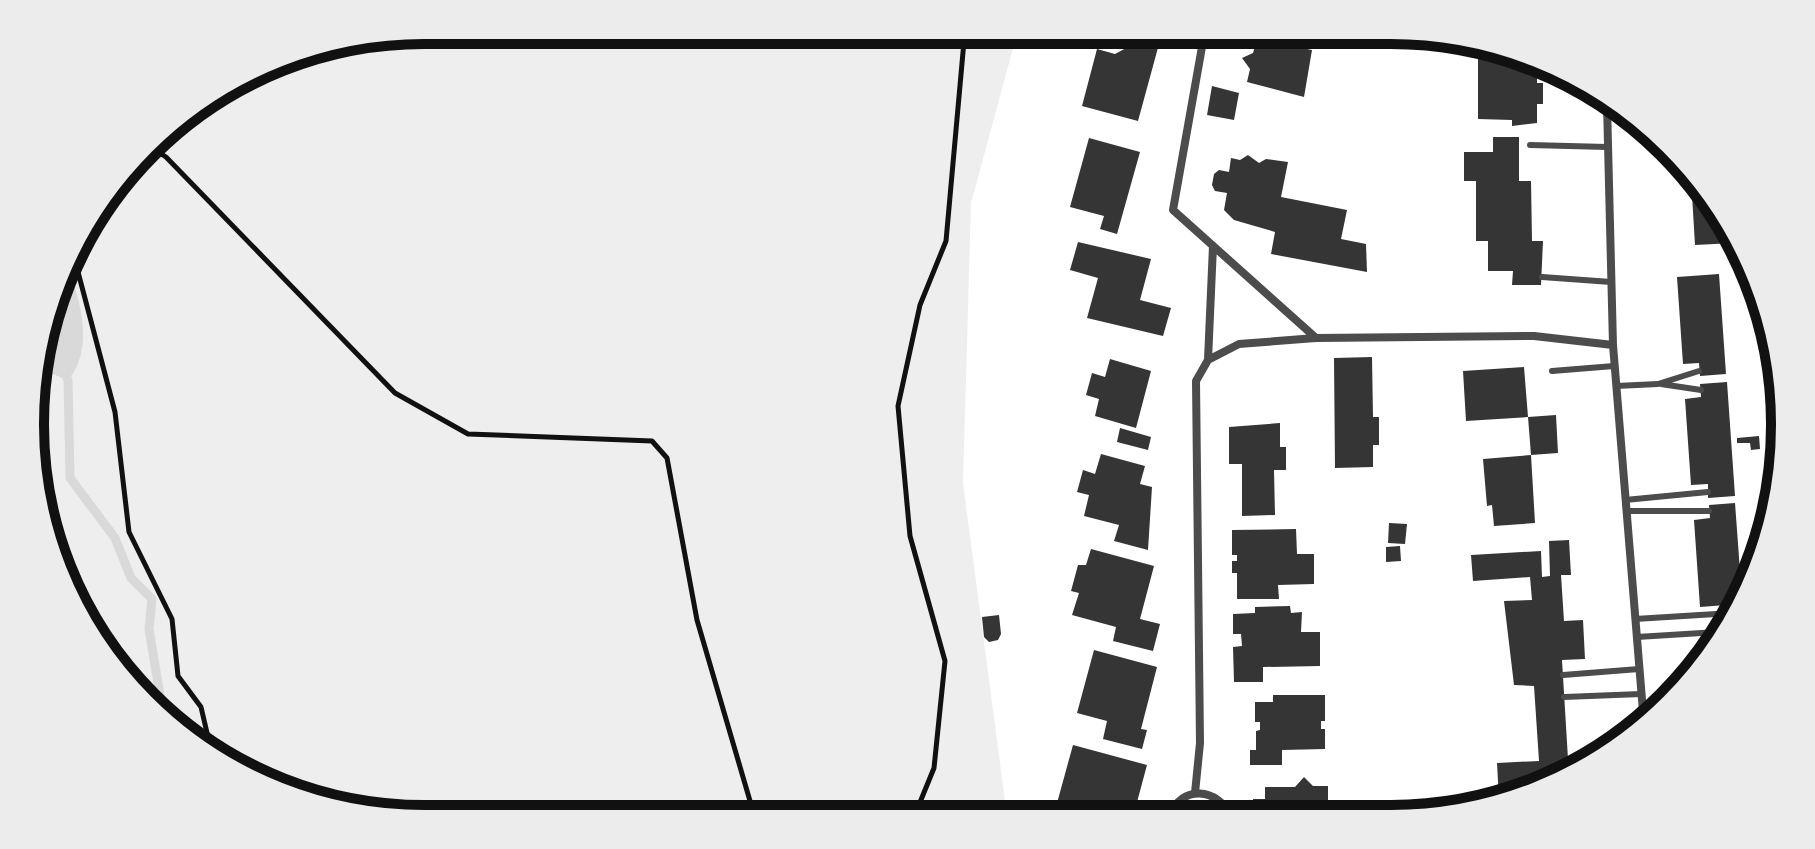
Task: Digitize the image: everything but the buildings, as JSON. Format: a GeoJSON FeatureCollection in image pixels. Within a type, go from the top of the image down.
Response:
{"type":"FeatureCollection","features":[{"type":"Feature","properties":{"kind":"street"},"geometry":{"type":"LineString","coordinates":[[1203,44],[1173,210],[1316,338]]}},
{"type":"Feature","properties":{"kind":"street"},"geometry":{"type":"LineString","coordinates":[[1607,112],[1614,366],[1643,710]]}},
{"type":"Feature","properties":{"kind":"street"},"geometry":{"type":"LineString","coordinates":[[1195,793],[1200,743],[1196,381],[1208,360],[1213,246]]}},
{"type":"Feature","properties":{"kind":"street"},"geometry":{"type":"LineString","coordinates":[[1208,360],[1239,344],[1316,338],[1518,335],[1613,345]]}},
{"type":"Feature","properties":{"kind":"street"},"geometry":{"type":"LineString","coordinates":[[1177,805],[1182,798],[1195,793],[1210,794],[1225,805]]}},
{"type":"Feature","properties":{"kind":"lane"},"geometry":{"type":"LineString","coordinates":[[1530,145],[1607,147]]}},
{"type":"Feature","properties":{"kind":"lane"},"geometry":{"type":"LineString","coordinates":[[1542,277],[1611,282]]}},
{"type":"Feature","properties":{"kind":"lane"},"geometry":{"type":"LineString","coordinates":[[1552,371],[1614,366]]}},
{"type":"Feature","properties":{"kind":"lane"},"geometry":{"type":"LineString","coordinates":[[1658,384],[1699,371]]}},
{"type":"Feature","properties":{"kind":"lane"},"geometry":{"type":"LineString","coordinates":[[1616,386],[1658,384],[1701,390]]}},
{"type":"Feature","properties":{"kind":"lane"},"geometry":{"type":"LineString","coordinates":[[1625,500],[1708,492]]}},
{"type":"Feature","properties":{"kind":"lane"},"geometry":{"type":"LineString","coordinates":[[1628,511],[1709,511]]}},
{"type":"Feature","properties":{"kind":"lane"},"geometry":{"type":"LineString","coordinates":[[1635,619],[1716,614]]}},
{"type":"Feature","properties":{"kind":"lane"},"geometry":{"type":"LineString","coordinates":[[1637,637],[1709,633]]}},
{"type":"Feature","properties":{"kind":"lane"},"geometry":{"type":"LineString","coordinates":[[1563,675],[1639,669]]}},
{"type":"Feature","properties":{"kind":"lane"},"geometry":{"type":"LineString","coordinates":[[1564,697],[1641,694]]}},
{"type":"Feature","properties":{"kind":"path"},"geometry":{"type":"LineString","coordinates":[[919,805],[934,768],[945,661],[910,536],[898,406],[920,305],[946,241],[964,44]]}},
{"type":"Feature","properties":{"kind":"path"},"geometry":{"type":"LineString","coordinates":[[158,152],[395,393],[468,434],[652,441],[667,458],[697,620],[751,805]]}},
{"type":"Feature","properties":{"kind":"path"},"geometry":{"type":"LineString","coordinates":[[77,269],[115,412],[129,532],[172,619],[178,676],[201,707],[208,737]]}},
{"type":"Feature","properties":{"kind":"shaded area"},"geometry":{"type":"Polygon","coordinates":[[[424,44],[1014,44],[971,203],[963,483],[1006,805],[424,805],[375,802],[302,785],[234,754],[174,711],[123,656],[83,593],[57,523],[45,449],[47,375],[64,302],[83,256],[108,213],[138,174],[174,138],[213,108],[256,83],[302,64],[350,51],[424,44]]]}},
{"type":"Feature","properties":{"kind":"shaded area"},"geometry":{"type":"Polygon","coordinates":[[[72,281],[83,325],[81,354],[68,380],[50,373],[51,350],[72,281]]]}},
{"type":"Feature","properties":{"kind":"waterway"},"geometry":{"type":"LineString","coordinates":[[62,369],[68,380],[70,478],[115,538],[131,578],[152,599],[149,629],[161,699]]}}]}
